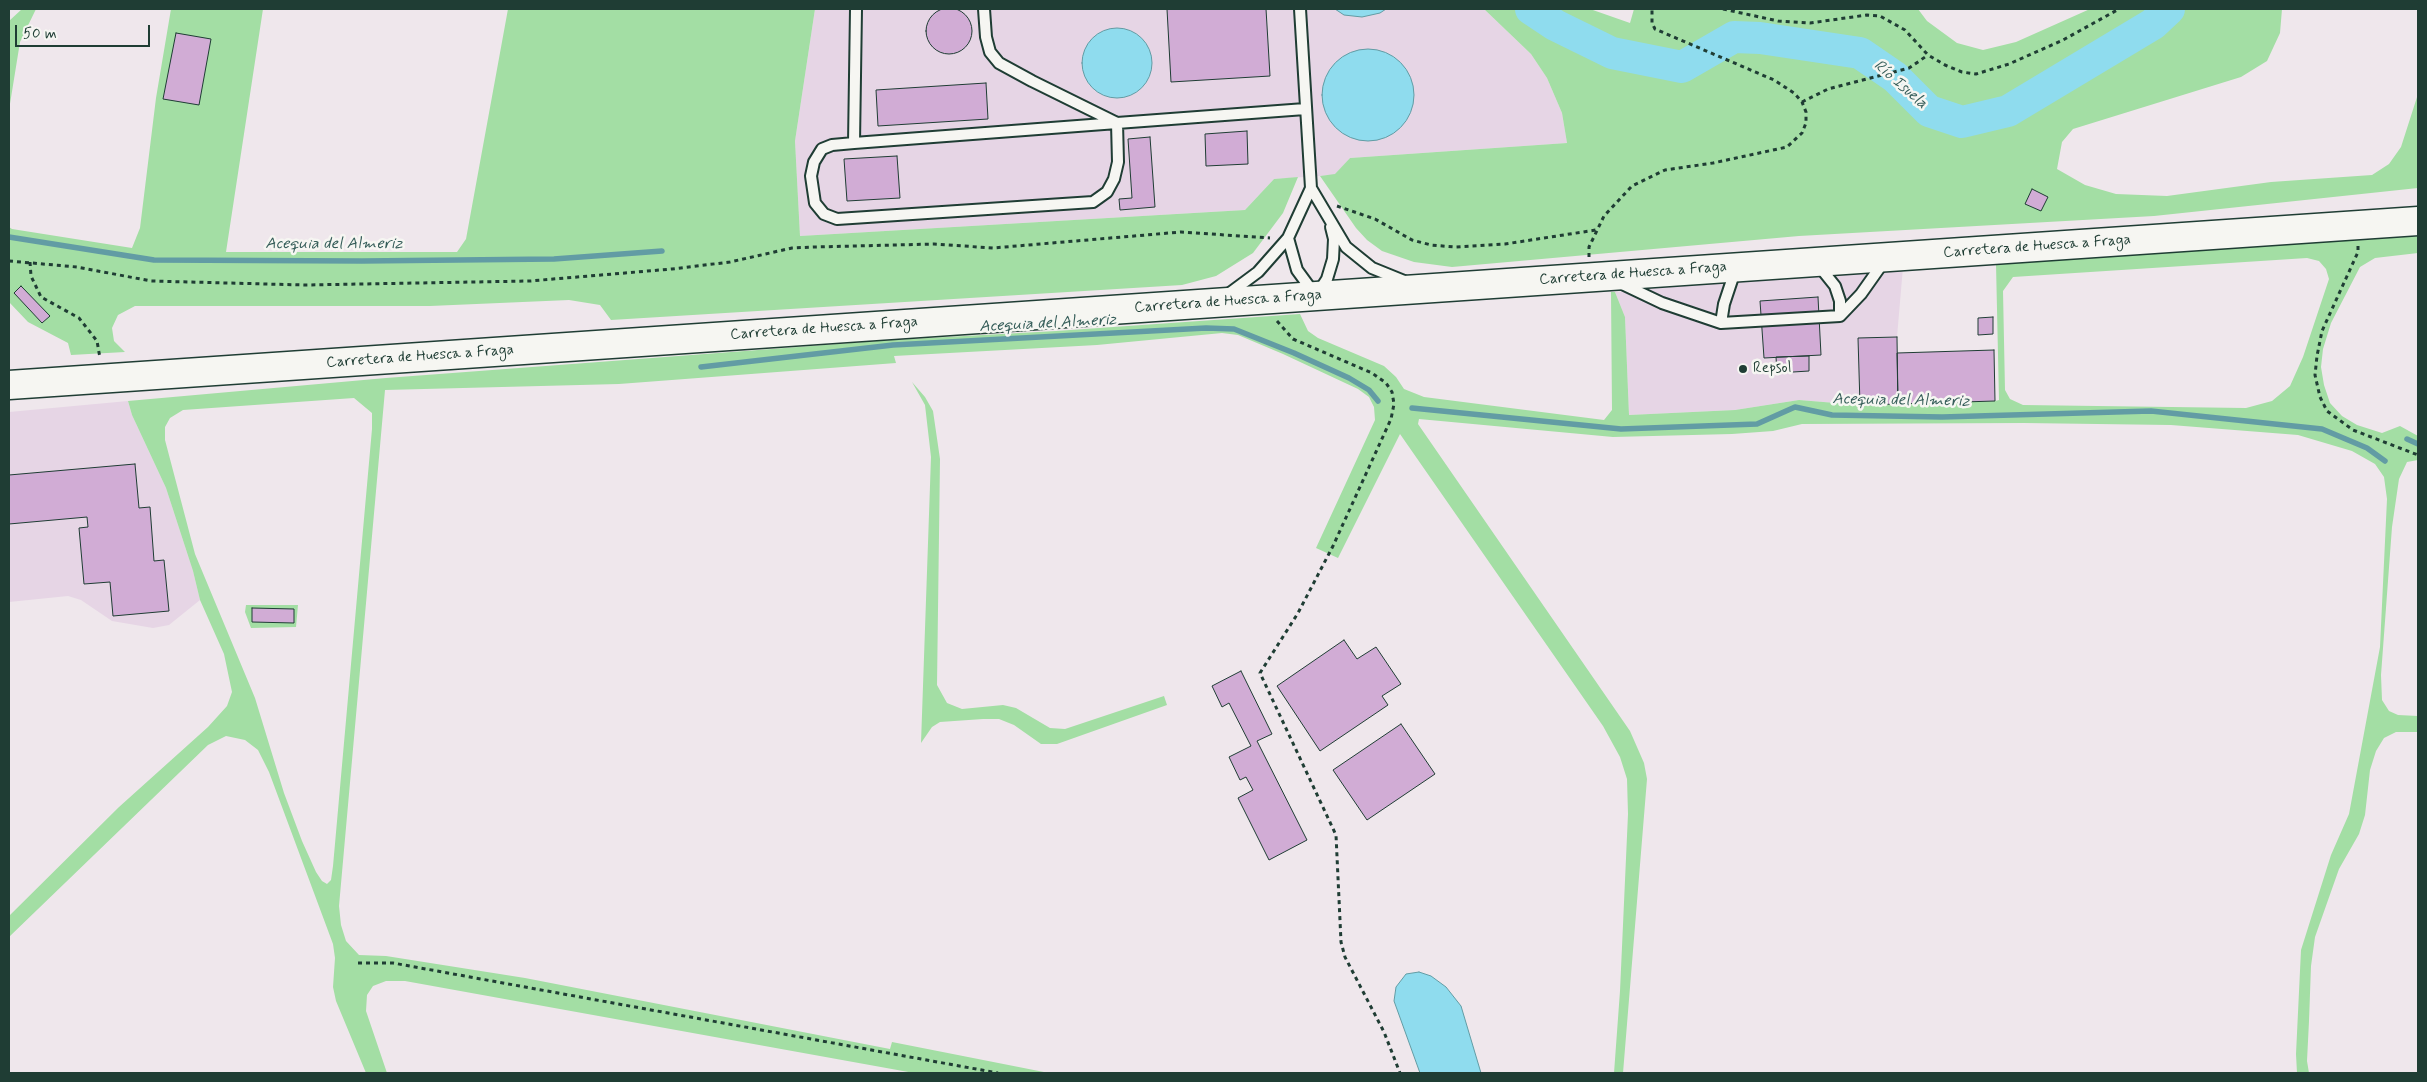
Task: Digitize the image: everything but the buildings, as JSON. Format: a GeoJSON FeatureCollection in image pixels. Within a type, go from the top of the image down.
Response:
{"type":"FeatureCollection","features":[{"type":"Feature","properties":{"kind":"main road","name":"Carretera de Huesca a Fraga"},"geometry":{"type":"LineString","coordinates":[[9,384],[2418,221]]}},
{"type":"Feature","properties":{"kind":"lane"},"geometry":{"type":"LineString","coordinates":[[854,143],[856,9]]}},
{"type":"Feature","properties":{"kind":"lane"},"geometry":{"type":"LineString","coordinates":[[984,9],[986,37],[990,52],[999,62],[1032,82],[1117,123]]}},
{"type":"Feature","properties":{"kind":"lane"},"geometry":{"type":"LineString","coordinates":[[1300,9],[1311,188],[1318,201],[1346,247],[1372,268],[1403,281],[1451,286]]}},
{"type":"Feature","properties":{"kind":"lane"},"geometry":{"type":"LineString","coordinates":[[1117,123],[1118,162],[1114,180],[1107,192],[1093,202],[837,219],[824,214],[815,203],[811,176],[814,162],[822,149],[832,145],[854,143],[1117,123],[1305,109]]}},
{"type":"Feature","properties":{"kind":"lane"},"geometry":{"type":"LineString","coordinates":[[1215,302],[1258,272],[1288,238],[1311,188]]}},
{"type":"Feature","properties":{"kind":"lane"},"geometry":{"type":"LineString","coordinates":[[1288,238],[1297,270],[1316,296],[1327,278],[1333,259],[1334,239],[1329,219]]}},
{"type":"Feature","properties":{"kind":"lane"},"geometry":{"type":"LineString","coordinates":[[1608,276],[1662,303],[1721,323],[1840,316],[1866,288],[1887,257]]}},
{"type":"Feature","properties":{"kind":"lane"},"geometry":{"type":"LineString","coordinates":[[1815,262],[1827,272],[1835,286],[1840,301],[1840,316]]}},
{"type":"Feature","properties":{"kind":"lane"},"geometry":{"type":"LineString","coordinates":[[1721,323],[1729,285],[1736,268]]}},
{"type":"Feature","properties":{"kind":"path"},"geometry":{"type":"LineString","coordinates":[[1318,201],[1355,211],[1375,219],[1412,240],[1431,246],[1455,247],[1504,244],[1596,230],[1617,199],[1646,177],[1665,170],[1722,162],[1788,147],[1802,133],[1806,112],[1802,102],[1794,93],[1774,80],[1655,29],[1652,23],[1652,9]]}},
{"type":"Feature","properties":{"kind":"path"},"geometry":{"type":"LineString","coordinates":[[1723,9],[1778,21],[1810,23],[1867,15],[1880,16],[1905,30],[1928,55],[1962,72],[1976,74],[2008,64],[2063,40],[2119,9]]}},
{"type":"Feature","properties":{"kind":"path"},"geometry":{"type":"LineString","coordinates":[[1802,102],[1828,89],[1909,68],[1928,55]]}},
{"type":"Feature","properties":{"kind":"path"},"geometry":{"type":"LineString","coordinates":[[2358,225],[2358,252],[2334,300],[2322,331],[2315,375],[2320,397],[2327,411],[2353,430],[2418,455]]}},
{"type":"Feature","properties":{"kind":"path"},"geometry":{"type":"LineString","coordinates":[[9,261],[77,267],[150,281],[305,284],[501,281],[672,269],[730,262],[792,248],[815,246],[934,244],[993,248],[1181,232],[1288,238]]}},
{"type":"Feature","properties":{"kind":"path"},"geometry":{"type":"LineString","coordinates":[[30,262],[31,276],[41,297],[79,318],[97,341],[102,378]]}},
{"type":"Feature","properties":{"kind":"path"},"geometry":{"type":"LineString","coordinates":[[1272,299],[1277,323],[1292,339],[1372,373],[1389,388],[1394,404],[1391,419],[1333,546],[1298,613],[1260,673],[1336,835],[1341,942],[1345,957],[1384,1032],[1400,1073]]}},
{"type":"Feature","properties":{"kind":"path"},"geometry":{"type":"LineString","coordinates":[[358,963],[393,963],[998,1073]]}},
{"type":"Feature","properties":{"kind":"shaded area"},"geometry":{"type":"Polygon","coordinates":[[[815,9],[1484,9],[1531,54],[1547,78],[1562,113],[1567,143],[1350,158],[1335,175],[1274,179],[1245,210],[800,236],[795,141],[815,9]]]}},
{"type":"Feature","properties":{"kind":"shaded area","name":"Repsol"},"geometry":{"type":"Polygon","coordinates":[[[1903,267],[1897,337],[1858,339],[1860,405],[1799,400],[1735,410],[1629,415],[1625,317],[1615,292],[1903,267]]]}},
{"type":"Feature","properties":{"kind":"shaded area"},"geometry":{"type":"Polygon","coordinates":[[[128,401],[132,415],[166,488],[193,571],[200,600],[169,625],[153,628],[112,621],[81,600],[68,596],[9,602],[9,412],[128,401]]]}},
{"type":"Feature","properties":{"kind":"green space"},"geometry":{"type":"Polygon","coordinates":[[[22,9],[36,9],[20,42],[9,110],[9,21],[22,9]]]}},
{"type":"Feature","properties":{"kind":"green space"},"geometry":{"type":"Polygon","coordinates":[[[171,9],[263,9],[226,252],[457,252],[466,239],[508,9],[815,9],[795,141],[800,236],[1245,210],[1274,179],[1298,177],[1283,213],[1253,253],[1216,276],[1182,285],[611,320],[600,305],[569,300],[430,306],[135,306],[118,315],[112,328],[114,341],[125,352],[71,355],[68,343],[28,322],[9,302],[9,227],[132,248],[140,228],[156,98],[171,9]]]}},
{"type":"Feature","properties":{"kind":"green space"},"geometry":{"type":"Polygon","coordinates":[[[1484,9],[1590,9],[1630,23],[1634,9],[1918,9],[1927,21],[1957,43],[1983,50],[2016,42],[2090,9],[2282,9],[2280,33],[2267,61],[2241,77],[2073,129],[2062,142],[2057,169],[2085,185],[2116,194],[2167,196],[2271,182],[2372,175],[2389,164],[2401,147],[2418,94],[2418,188],[2154,216],[1799,236],[1452,267],[1414,262],[1382,251],[1367,240],[1356,228],[1320,176],[1335,174],[1350,158],[1567,143],[1562,113],[1547,78],[1531,54],[1484,9]]]}},
{"type":"Feature","properties":{"kind":"green space"},"geometry":{"type":"Polygon","coordinates":[[[2418,236],[2418,253],[2375,258],[2360,267],[2331,323],[2323,349],[2321,367],[2324,385],[2330,403],[2342,416],[2357,425],[2382,433],[2400,426],[2418,436],[2418,460],[2407,462],[2399,479],[2392,527],[2381,675],[2382,700],[2389,711],[2398,715],[2418,716],[2418,732],[2396,732],[2384,738],[2376,751],[2370,770],[2365,815],[2359,834],[2339,869],[2315,937],[2311,966],[2307,1061],[2309,1073],[2297,1073],[2296,1054],[2301,950],[2331,855],[2349,814],[2380,647],[2387,499],[2384,477],[2375,464],[2352,451],[2298,435],[2171,425],[2024,423],[1802,424],[1773,431],[1732,434],[1613,437],[1419,419],[1418,424],[1630,731],[1644,763],[1647,779],[1623,1073],[1614,1073],[1620,991],[1628,814],[1627,779],[1620,757],[1603,726],[1400,434],[1338,558],[1316,548],[1375,420],[1374,407],[1369,397],[1358,389],[1238,335],[1222,333],[1097,345],[894,356],[896,363],[619,384],[385,390],[339,906],[341,925],[346,941],[359,955],[386,956],[525,978],[890,1049],[892,1042],[1049,1073],[914,1073],[405,981],[386,981],[373,986],[367,995],[366,1011],[387,1073],[366,1073],[336,1001],[333,987],[335,958],[333,944],[269,772],[258,750],[245,740],[226,736],[208,745],[9,937],[9,916],[119,807],[208,727],[227,706],[232,692],[224,654],[200,600],[193,571],[166,488],[132,415],[128,401],[386,378],[891,340],[1300,314],[1308,331],[1318,338],[1384,366],[1396,377],[1404,389],[1424,397],[1604,420],[1612,410],[1611,292],[1615,292],[1625,317],[1629,415],[1735,410],[1799,400],[1860,405],[1995,401],[1999,400],[1996,264],[2418,236]],[[2307,258],[2013,277],[2003,291],[2005,390],[2010,399],[2023,405],[2246,408],[2272,401],[2290,386],[2303,357],[2329,279],[2326,269],[2319,261],[2307,258]],[[354,398],[183,410],[170,418],[165,427],[165,440],[195,554],[255,698],[284,793],[302,841],[316,872],[322,881],[327,884],[331,880],[333,866],[372,429],[372,413],[354,398]]]}},
{"type":"Feature","properties":{"kind":"green space"},"geometry":{"type":"Polygon","coordinates":[[[912,382],[925,397],[933,411],[940,459],[937,685],[947,703],[962,709],[1003,705],[1016,708],[1050,728],[1065,729],[1164,696],[1167,705],[1057,744],[1041,744],[1014,725],[999,719],[940,722],[932,727],[921,743],[931,457],[925,405],[912,382]]]}},
{"type":"Feature","properties":{"kind":"green space"},"geometry":{"type":"Polygon","coordinates":[[[246,605],[298,605],[296,627],[251,628],[245,612],[246,605]]]}},
{"type":"Feature","properties":{"kind":"water"},"geometry":{"type":"Polygon","coordinates":[[[1335,9],[1386,9],[1380,13],[1362,17],[1344,15],[1335,9]]]}},
{"type":"Feature","properties":{"kind":"water"},"geometry":{"type":"Polygon","coordinates":[[[1117,28],[1130,31],[1142,38],[1149,50],[1152,63],[1149,76],[1142,88],[1130,95],[1117,98],[1104,95],[1092,88],[1085,76],[1082,63],[1085,50],[1092,38],[1104,31],[1117,28]]]}},
{"type":"Feature","properties":{"kind":"water"},"geometry":{"type":"Polygon","coordinates":[[[1368,49],[1386,53],[1400,63],[1410,77],[1414,95],[1410,113],[1400,127],[1386,137],[1368,141],[1350,137],[1336,127],[1326,113],[1322,95],[1326,77],[1336,63],[1350,53],[1368,49]]]}},
{"type":"Feature","properties":{"kind":"water"},"geometry":{"type":"Polygon","coordinates":[[[1419,972],[1431,976],[1446,987],[1461,1006],[1481,1073],[1420,1073],[1394,1001],[1396,987],[1406,974],[1419,972]]]}},
{"type":"Feature","properties":{"kind":"waterway","name":"Río Isuela"},"geometry":{"type":"LineString","coordinates":[[1531,9],[1555,25],[1612,53],[1682,67],[1734,37],[1760,38],[1860,53],[1895,77],[1929,111],[1962,122],[2008,111],[2153,24],[2169,9]]}},
{"type":"Feature","properties":{"kind":"waterway","name":"Acequia del Almeriz"},"geometry":{"type":"LineString","coordinates":[[9,237],[154,260],[362,261],[554,259],[662,251]]}},
{"type":"Feature","properties":{"kind":"waterway","name":"Acequia del Almeriz"},"geometry":{"type":"LineString","coordinates":[[701,367],[893,345],[1206,328],[1234,329],[1349,378],[1369,390],[1378,401]]}},
{"type":"Feature","properties":{"kind":"waterway","name":"Acequia del Almeriz"},"geometry":{"type":"LineString","coordinates":[[1412,408],[1621,429],[1757,424],[1795,407],[1832,415],[1942,417],[2151,411],[2322,429],[2367,448],[2385,461]]}},
{"type":"Feature","properties":{"kind":"waterway","name":"Acequia del Almeriz"},"geometry":{"type":"LineString","coordinates":[[2407,439],[2418,444]]}},
{"type":"Feature","properties":{"kind":"place","name":"Repsol"},"geometry":{"type":"Point","coordinates":[1743,369]}}]}
